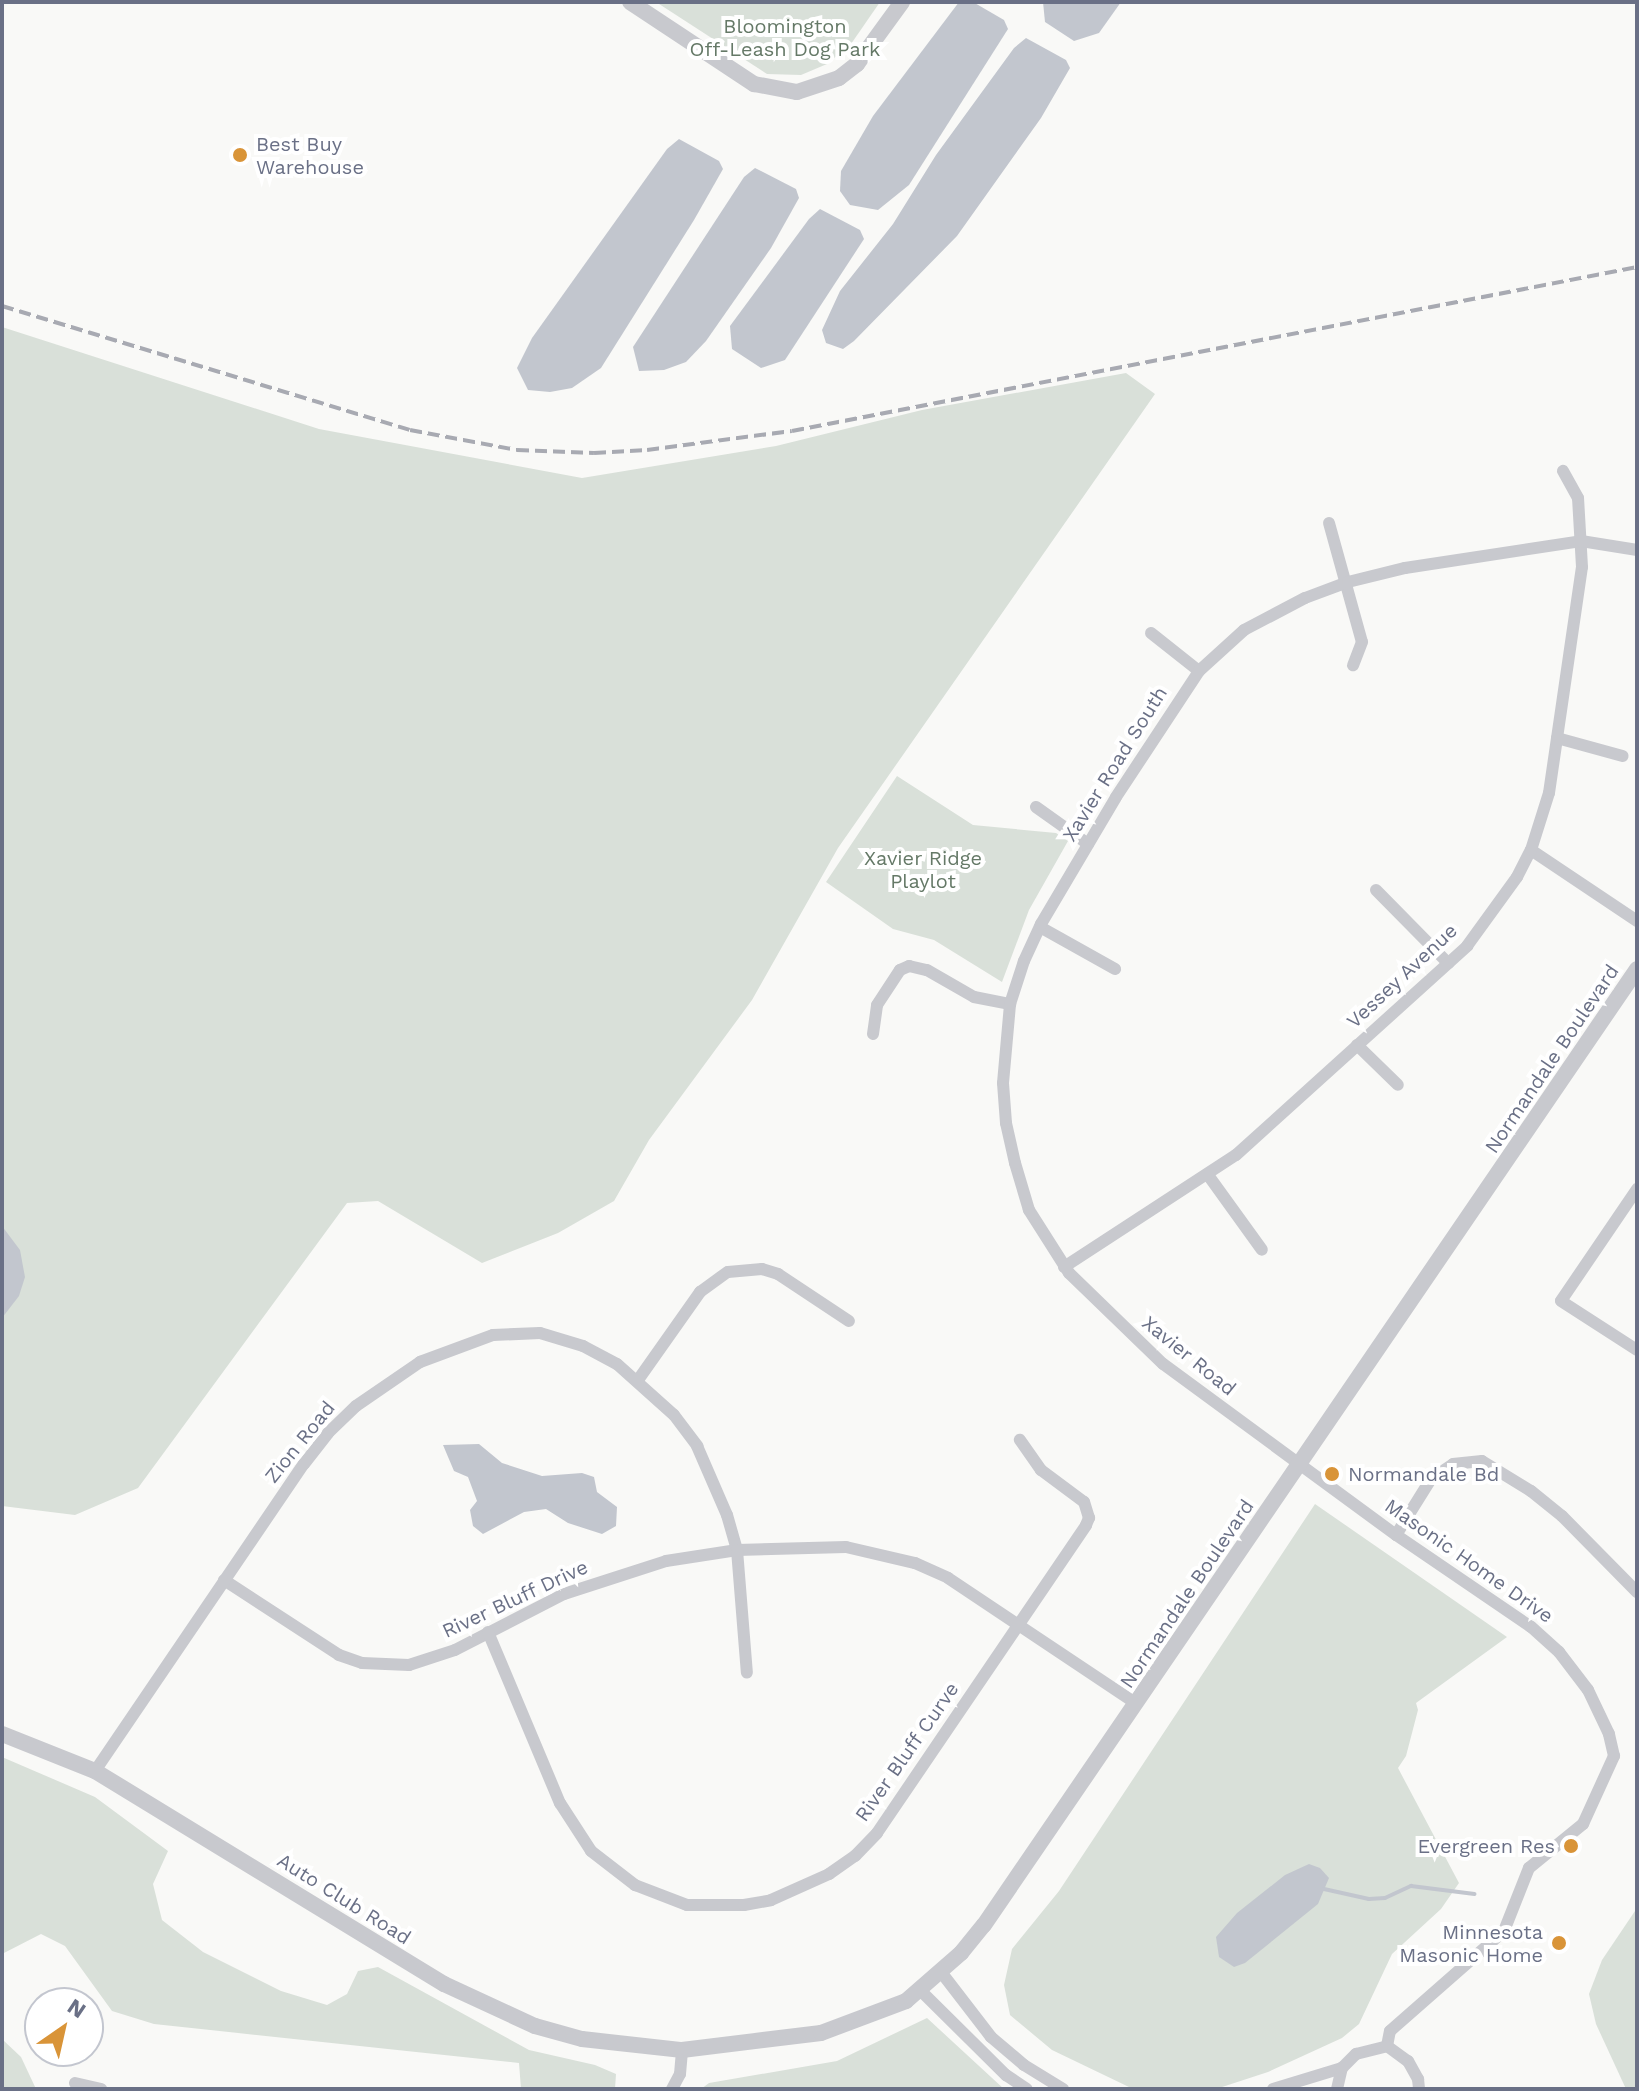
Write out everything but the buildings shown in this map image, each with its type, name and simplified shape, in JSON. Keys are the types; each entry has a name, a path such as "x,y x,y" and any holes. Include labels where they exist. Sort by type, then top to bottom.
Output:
{"street":[{"path":"630,2 734,73 775,91 797,92 839,78 870,48 902,2"},
{"name":"Vessey Avenue","path":"1064,1267 1236,1155 1448,963 1478,932 1531,850 1549,793 1582,567 1578,498 1563,471"},
{"path":"1329,523 1348,582 1362,642 1353,665"},
{"name":"Xavier Road South","path":"1064,1267 1029,1210 1006,1123 1003,1083 1010,1004 1024,961 1040,927 1088,844 1199,671 1244,630 1274,612 1348,582 1405,568 1581,541 1637,550"},
{"path":"1151,633 1199,671"},
{"path":"1557,738 1623,756"},
{"path":"1036,807 1088,844"},
{"path":"1531,850 1637,921"},
{"path":"1376,890 1448,963"},
{"path":"1040,927 1115,969"},
{"path":"873,1034 877,1005 900,970 909,966 927,970 974,997 1010,1004"},
{"name":"Normandale Boulevard","path":"682,2050 821,2033 881,2012 921,1991 984,1925 1637,969"},
{"path":"1357,1045 1398,1085"},
{"path":"1208,1175 1262,1250"},
{"path":"1637,1189 1561,1301 1637,1350"},
{"name":"Xavier Road","path":"1064,1267 1113,1320 1163,1364 1301,1463"},
{"path":"638,1380 700,1292 728,1272 762,1269 778,1274 849,1321"},
{"name":"Zion Road","path":"95,1771 328,1433 366,1398 420,1362 493,1335 540,1333 583,1346 638,1380 674,1415 697,1446 714,1480 737,1550 747,1673"},
{"name":"River Bluff Curve","path":"488,1632 560,1803 591,1851 635,1885 687,1905 715,1907 771,1900 829,1874 855,1856 896,1807 1089,1518 1084,1502 1041,1470 1020,1440"},
{"path":"1396,1535 1431,1479 1453,1464 1482,1461 1531,1491 1562,1516 1637,1592"},
{"name":"Masonic Home Drive","path":"1301,1463 1396,1535 1501,1606 1559,1652 1600,1712 1614,1756 1583,1824 1529,1868 1504,1931 1390,2031 1387,2046"},
{"name":"River Bluff Drive","path":"224,1580 318,1644 362,1663 409,1665 433,1660 564,1594 666,1561 737,1550 810,1545 881,1553 948,1578 1137,1704"},
{"name":"Auto Club Road","path":"2,1734 95,1771 444,1984 488,2007 582,2039 682,2050"},
{"path":"941,1972 991,2037 1024,2065 1063,2089"},
{"path":"921,1991 1006,2075 1027,2089"},
{"path":"1273,2089 1342,2068 1356,2054 1387,2046 1408,2061 1418,2079 1419,2089"},
{"path":"672,2089 680,2074 682,2050"},
{"path":"1337,2089 1342,2068"},
{"path":"75,2083 101,2089"}],"green space":[{"name":"Bloomington Off-Leash Dog Park","path":"656,2 880,2 851,44 827,64 801,75 767,74"},
{"path":"2,327 319,429 582,478 776,446 922,410 1126,373 1155,394 838,848 752,1000 649,1140 614,1201 558,1233 482,1263 378,1201 347,1203 138,1488 75,1515 2,1506"},
{"name":"Xavier Ridge Playlot","path":"897,776 973,825 1056,833 1068,841 1029,910 1002,982 934,940 893,929 826,882"},
{"path":"1315,1504 1507,1637 1416,1703 1418,1710 1406,1756 1398,1768 1459,1883 1441,1909 1392,1954 1359,2024 1342,2038 1268,2072 1216,2089 1129,2087 1052,2050 1010,2015 1004,1985 1012,1949 1059,1891"},
{"path":"2,1757 95,1797 168,1851 153,1884 162,1920 203,1952 281,1991 327,2005 347,1994 358,1971 378,1967 529,2050 595,2065 616,2074 615,2089 521,2089 519,2063 154,2024 112,2011 104,2000 104,1987 95,1987 65,1946 41,1934 2,1954"},
{"path":"1637,1908 1637,2089 1626,2089 1596,2024 1589,1994 1602,1960"},
{"path":"927,2018 1004,2089 701,2089 709,2083 837,2061"},
{"path":"2,2039 21,2057 36,2089 2,2089"}],"shaded area":[{"path":"959,2 973,2 1004,20 1008,29 909,185 878,210 850,205 840,191 841,171 873,116"},
{"path":"1043,2 1121,2 1099,33 1074,41 1045,22"},
{"path":"1026,38 1066,60 1070,68 1041,118 957,236 854,341 843,349 826,343 822,330 840,291 893,224 936,155 1014,48"},
{"path":"679,139 719,161 723,169 694,220 601,368 572,388 550,392 528,390 517,368 532,338 667,149"},
{"path":"755,168 796,189 799,198 771,248 706,341 686,362 664,370 639,371 633,347 744,177"},
{"path":"820,209 860,230 864,239 785,360 761,368 732,349 730,326 809,219"},
{"path":"2,1226 20,1250 25,1277 19,1296 2,1318"},
{"path":"479,1444 502,1463 542,1476 582,1473 594,1477 597,1492 617,1507 616,1526 602,1534 568,1523 546,1509 524,1512 483,1534 473,1526 470,1510 477,1501 468,1477 454,1471 443,1445"},
{"path":"1309,1864 1320,1868 1329,1878 1318,1904 1245,1963 1234,1967 1219,1957 1216,1937 1237,1913 1285,1875"}],"waterway":[{"path":"1324,1889 1369,1899 1385,1898 1411,1886 1475,1894"}],"railway":[{"path":"2,306 410,430 517,450 594,453 647,450 792,431 1637,267"}],"place":[{"name":"Best Buy Warehouse","path":"240,155"},
{"name":"Normandale Bd","path":"1332,1474"},
{"name":"Evergreen Res","path":"1571,1846"},
{"name":"Minnesota Masonic Home","path":"1559,1943"}]}
